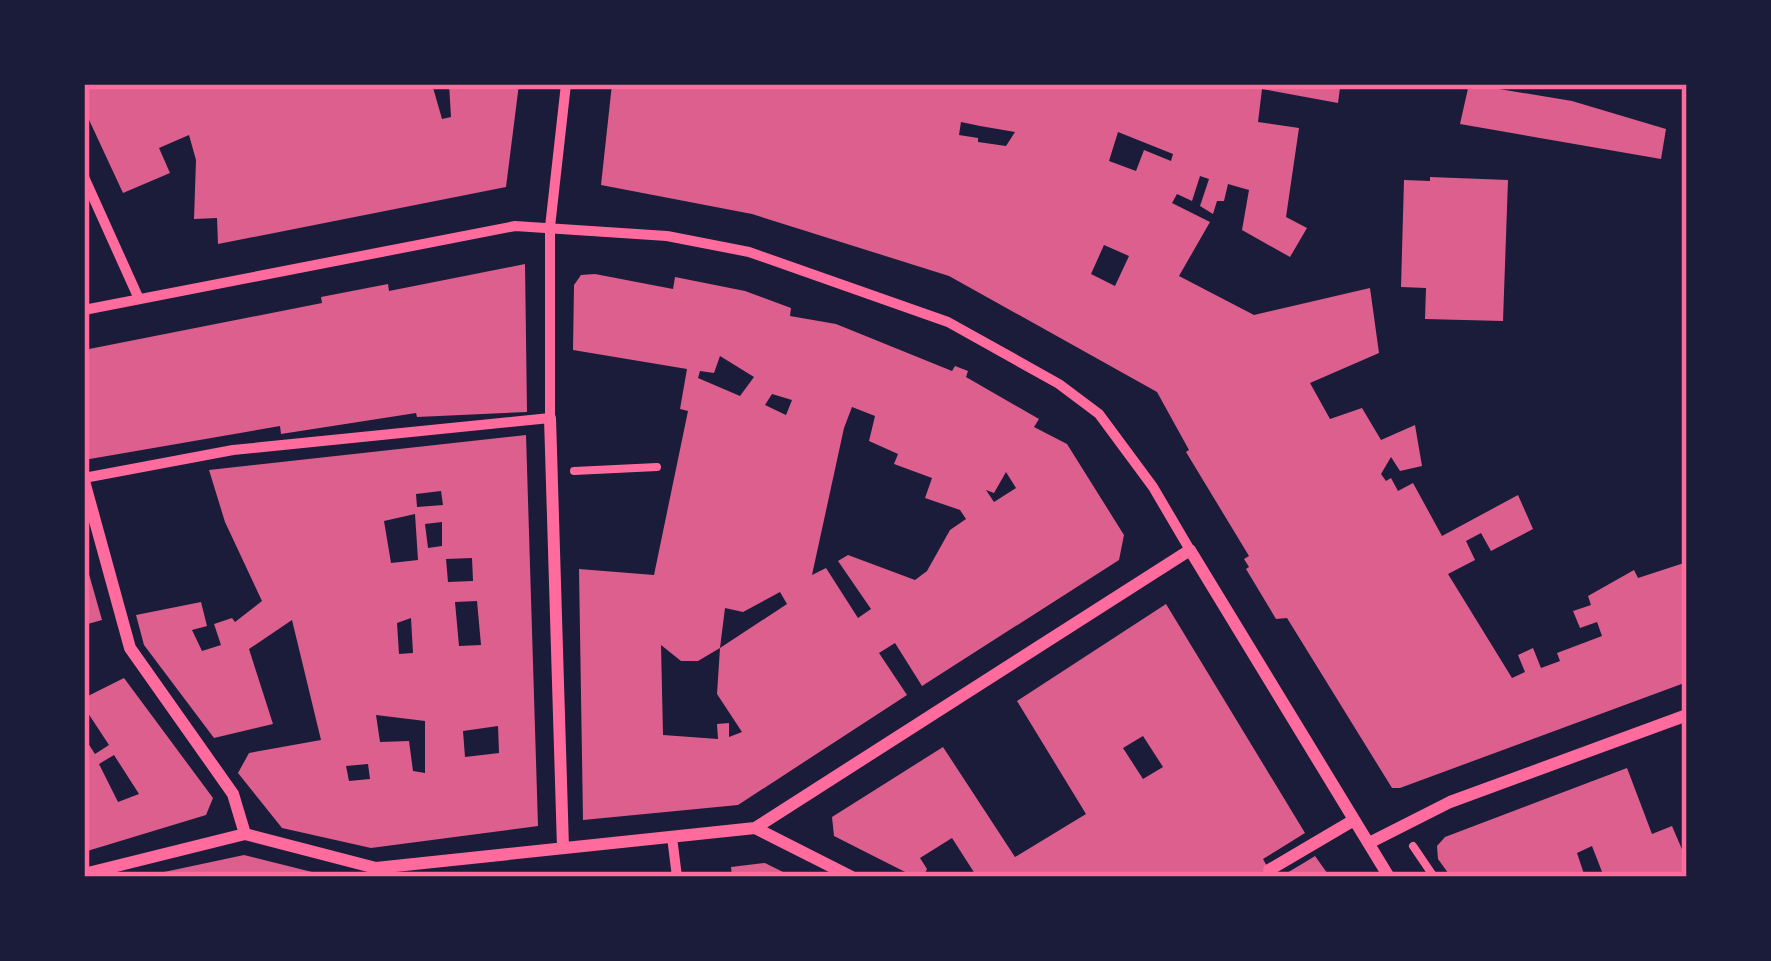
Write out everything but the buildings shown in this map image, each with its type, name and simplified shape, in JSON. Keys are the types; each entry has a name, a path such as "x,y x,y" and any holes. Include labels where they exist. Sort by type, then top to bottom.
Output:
{"street":[{"path":"563,848 550,418 550,227 566,84"},
{"path":"84,177 139,299"},
{"path":"84,310 515,226 667,236 748,252 948,322 1059,384 1099,414 1153,487 1389,877"},
{"path":"245,835 232,794 130,648 84,479 233,450 550,418"},
{"path":"84,874 245,835 376,868 755,828 1190,550"},
{"path":"1369,843 1450,802 1687,715"},
{"path":"1269,870 1354,820"},
{"path":"755,828 852,877"},
{"path":"673,837 677,877"},
{"path":"442,861 443,877"}],"path":[{"path":"552,472 657,467"}]}
